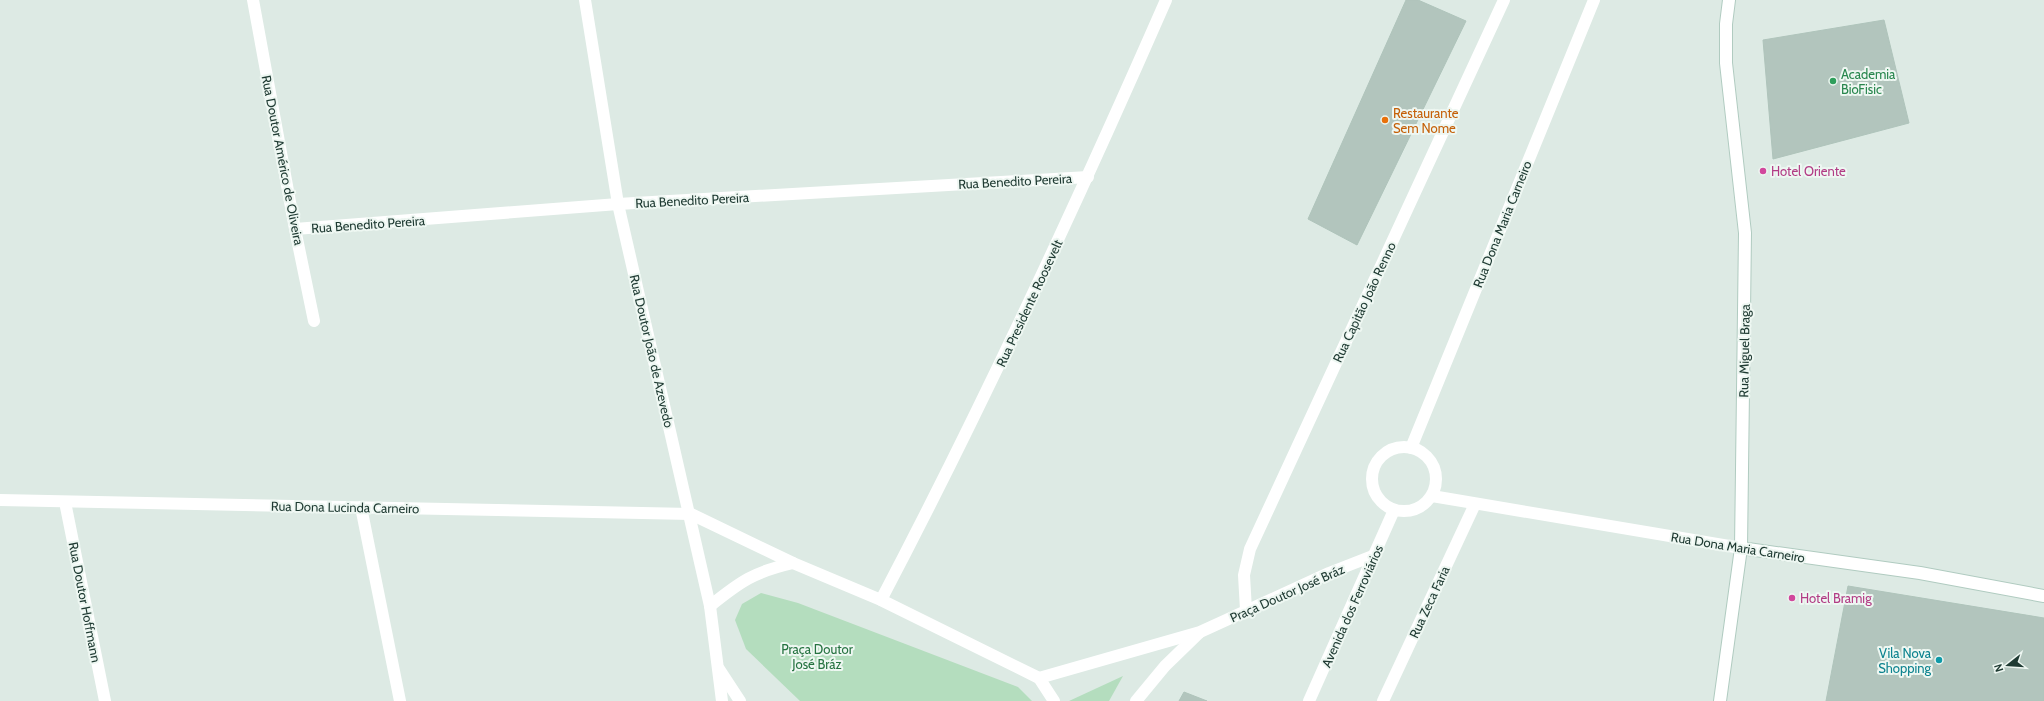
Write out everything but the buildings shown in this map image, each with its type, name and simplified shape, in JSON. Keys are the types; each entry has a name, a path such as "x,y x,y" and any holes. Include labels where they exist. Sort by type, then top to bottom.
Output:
{"street":[{"name":"Rua Doutor Américo de Oliveira","path":"253,0 295,229 314,320"},
{"name":"Rua Doutor João de Azevedo","path":"585,0 618,204 691,514 710,606 716,665 722,701"},
{"name":"Rua Presidente Roosevelt","path":"881,600 944,481 1088,177 1166,0"},
{"name":"Rua Capitão João Renno","path":"1246,610 1244,575 1250,549 1504,0"},
{"name":"Rua Dona Maria Carneiro","path":"1410,448 1594,0"},
{"name":"Rua Miguel Braga","path":"1720,701 1741,548 1745,233 1726,63 1726,24 1729,0"},
{"name":"Rua Benedito Pereira","path":"295,229 618,204 1088,177"},
{"path":"1400,447 1410,448 1424,454 1433,466 1436,476 1432,496 1425,504 1406,512 1394,510 1385,506 1377,498 1372,488 1371,477 1377,461 1389,450 1400,447"},
{"name":"Rua Dona Maria Carneiro","path":"1432,496 1741,548 1920,573 2044,596"},
{"name":"Rua Dona Lucinda Carneiro","path":"0,500 691,514"},
{"name":"Rua Doutor Hoffmann","path":"65,502 105,701"},
{"name":"Rua Zeca Faria","path":"1383,701 1475,504"},
{"path":"361,507 400,701"},
{"name":"Avenida dos Ferroviários","path":"1309,701 1394,510"},
{"path":"691,514 793,563 881,600 1039,678 1054,701"},
{"name":"Praça Doutor José Bráz","path":"1039,678 1200,632 1246,610 1375,555"},
{"path":"710,606 738,584 764,570 793,563"},
{"name":"Praça Doutor José Bráz","path":"1136,701 1164,666 1200,632"},
{"path":"716,665 740,701"}],"green space":[{"name":"Praça Doutor José Bráz","path":"761,593 798,603 1018,687 1032,701 800,701 746,649 735,620 742,604"},
{"path":"1123,676 1109,701 1069,701"}],"place":[{"name":"Academia BioFisic","path":"1833,81"},
{"name":"Restaurante Sem Nome","path":"1385,120"},
{"name":"Hotel Oriente","path":"1763,171"},
{"name":"Hotel Bramig","path":"1792,598"},
{"name":"Vila Nova Shopping","path":"1939,660"}]}
